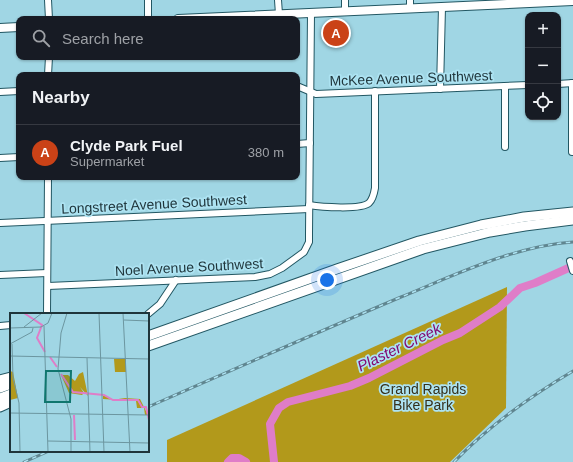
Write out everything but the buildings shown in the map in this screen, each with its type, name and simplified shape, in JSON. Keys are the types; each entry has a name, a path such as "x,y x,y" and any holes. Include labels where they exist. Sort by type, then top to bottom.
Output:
{"highway":[{"path":"149,346 416,251 525,222 573,212"},
{"path":"151,335 399,247 481,225 573,220"},
{"path":"149,349 173,337"},
{"path":"0,380 10,377"},
{"path":"0,388 10,384"},
{"path":"0,398 10,394"},
{"path":"0,407 10,402"}],"main road":[{"path":"239,16 410,9 475,3 573,1"},
{"path":"0,28 16,27"}],"street":[{"path":"48,0 49,16"},
{"path":"148,0 148,16"},
{"path":"278,0 279,14"},
{"path":"345,0 345,12"},
{"path":"410,0 410,9"},
{"path":"440,89 442,7"},
{"name":"Noel Avenue Southwest","path":"48,286 255,277 270,274 282,268 304,252 309,242 311,13"},
{"path":"48,72 49,60"},
{"path":"561,84 572,83 572,152"},
{"name":"McKee Avenue Southwest","path":"300,87 316,94 525,85"},
{"path":"505,86 505,147"},
{"path":"0,92 16,91"},
{"name":"Longstreet Avenue Southwest","path":"0,223 309,207 338,207 368,204 374,194 375,92"},
{"path":"300,144 310,143"},
{"path":"0,158 16,157"},
{"path":"47,313 48,180"},
{"path":"570,261 573,270"},
{"path":"0,275 47,273"},
{"path":"149,313 160,304 176,280"},
{"path":"0,326 10,325"}],"green space":[{"name":"Grand Rapids Bike Park","path":"507,287 506,408 450,462 167,462 167,440"}],"waterway":[{"name":"Plaster Creek","path":"274,462 270,424 279,408 288,402 350,386 369,378 443,340 460,333 500,307 520,288 573,266"},
{"name":"Plaster Creek","path":"228,462 232,458 239,458 246,462"}],"railway":[{"path":"149,407 337,324 464,271 507,255 529,249 573,242"},
{"path":"454,462 495,424 541,391 573,371"},
{"path":"24,462 47,452"}],"place":[{"name":"Clyde Park Fuel","path":"336,33"}]}
